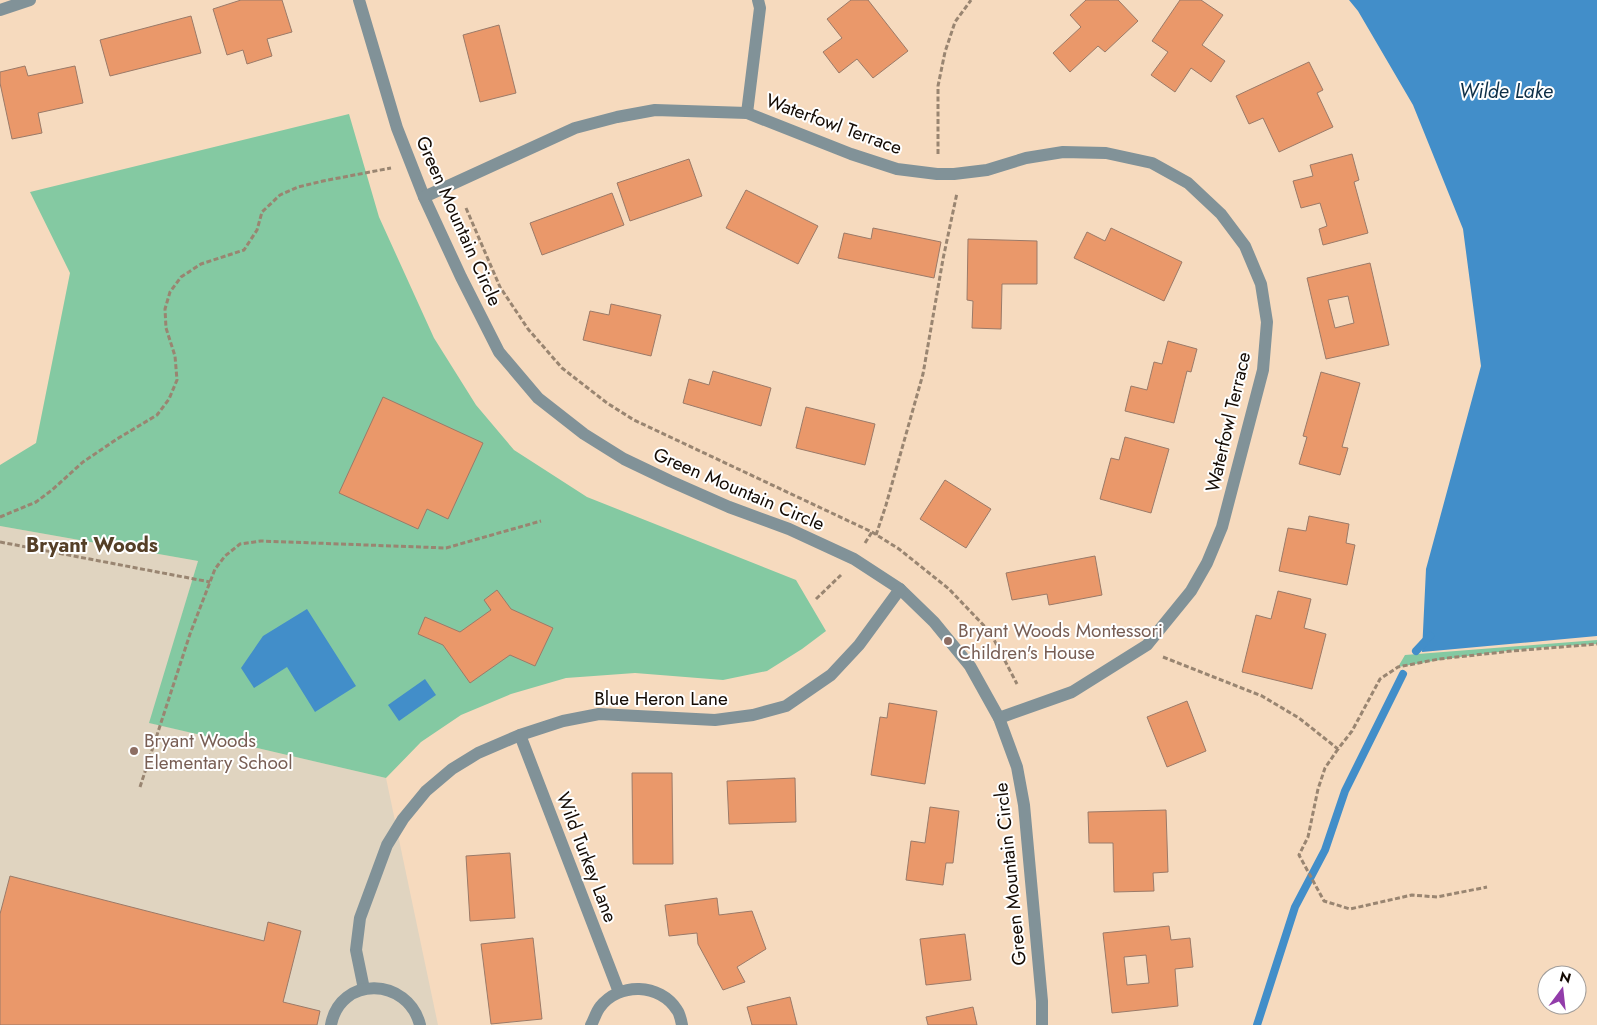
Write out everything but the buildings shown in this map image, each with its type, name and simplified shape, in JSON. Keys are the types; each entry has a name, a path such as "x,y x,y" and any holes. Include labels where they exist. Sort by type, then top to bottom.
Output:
{"street":[{"path":"0,10 30,0"},
{"name":"Green Mountain Circle","path":"359,0 397,128 424,197 461,277 499,352 538,398 584,434 624,459 729,507 789,529 854,559 900,589 934,622 970,666 998,718 1017,767 1024,805 1042,1001 1042,1025"},
{"path":"748,113 760,8 758,0"},
{"name":"Waterfowl Terrace","path":"424,197 575,128 617,117 655,110 748,113 851,154 897,169 954,174 986,170 1026,158 1063,152 1106,153 1152,163 1188,183 1221,214 1245,246 1260,284 1267,322 1263,370 1222,527 1207,562 1191,591 1147,645 1072,692 998,718"},
{"name":"Blue Heron Lane","path":"364,989 356,950 360,918 387,845 403,819 426,790 452,769 478,753 520,735 562,721 599,714 715,720 753,715 786,706 831,675 859,645 900,589"},
{"name":"Wild Turkey Lane","path":"520,735 619,992"},
{"path":"331,1025 333,1015 344,999 364,989 381,988 400,995 413,1007 420,1025"},
{"path":"591,1025 600,1007 619,992 641,988 663,996 678,1010 682,1025"}],"path":[{"path":"938,142 938,86 945,52 955,22 971,0"},
{"path":"0,517 36,502 83,462 157,415 169,399 177,380 175,356 166,328 165,309 170,292 181,276 201,264 244,250 257,230 262,212 280,195 323,181 411,163"},
{"path":"876,535 923,374 943,258 957,192 954,174"},
{"path":"466,208 500,287 528,329 562,368 607,403 634,420 876,535 898,549 949,589 990,632 1017,684"},
{"path":"140,787 190,634 215,569 240,544 261,541 446,548 541,521"},
{"path":"0,542 210,582"},
{"path":"816,599 846,570"},
{"path":"1487,887 1437,897 1412,895 1350,909 1324,901 1299,855 1308,837 1318,789 1325,768 1352,732 1380,679 1398,667 1439,659 1597,644"},
{"path":"1163,657 1262,696 1299,718 1338,749"}],"shaded area":[{"name":"Bryant Woods Elementary School","path":"0,526 198,561 150,723 386,778 438,1025 0,1025"}],"green space":[{"path":"349,114 379,217 434,338 476,405 514,450 587,497 796,580 826,631 767,671 723,680 635,673 566,678 511,694 461,715 421,742 386,778 149,723 198,561 0,526 0,465 36,443 70,273 30,192"},
{"path":"1597,640 1597,644 1497,652 1398,667 1405,655"}],"water":[{"name":"Wilde Lake","path":"1349,0 1597,0 1597,636 1422,652 1426,569 1481,366 1463,229 1413,105 1358,11"},
{"path":"307,609 356,686 315,712 287,667 254,688 241,668 263,636"},
{"path":"425,679 436,695 399,721 388,705"}],"waterway":[{"path":"1416,651 1430,636"},
{"path":"1257,1025 1295,907 1325,850 1345,791 1403,674"}],"place":[{"name":"Bryant Woods Montessori Children's House","path":"948,641"},
{"name":"Bryant Woods Elementary School","path":"134,751"}],"district":[{"name":"Bryant Woods","path":"92,545"}]}
